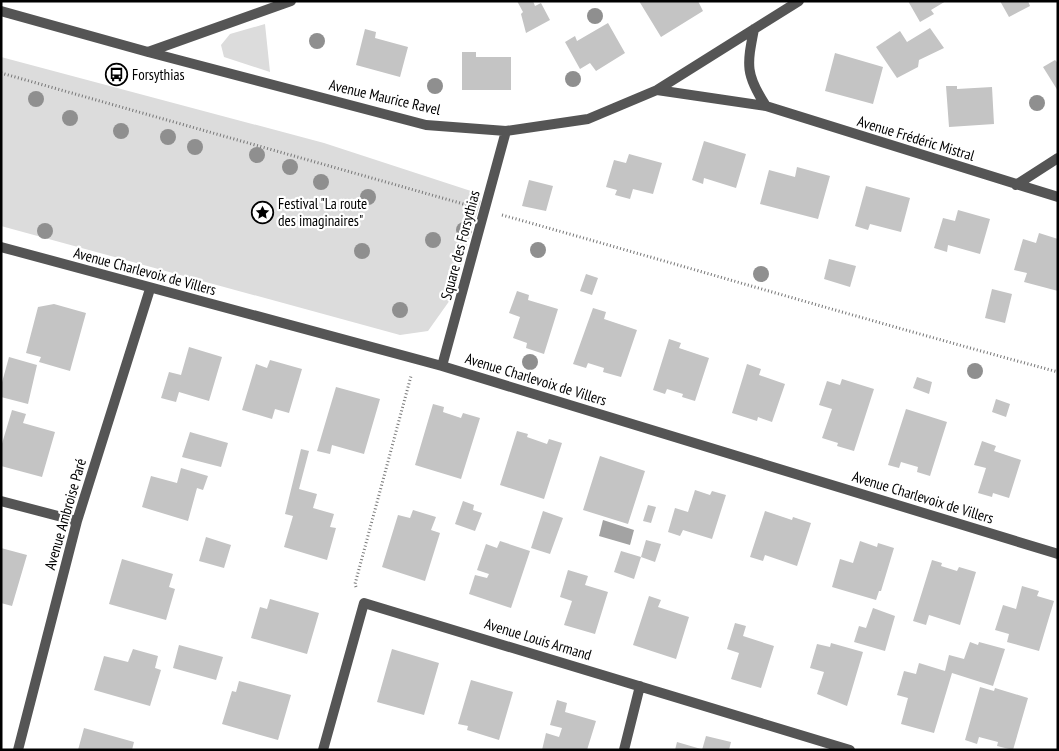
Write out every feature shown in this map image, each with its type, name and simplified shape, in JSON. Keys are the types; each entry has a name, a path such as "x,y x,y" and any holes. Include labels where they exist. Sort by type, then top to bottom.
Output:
{"street":[{"path":"148,52 291,1"},
{"name":"Avenue Maurice Ravel","path":"1,11 148,52 426,125 506,131 588,119 658,90 799,1"},
{"path":"754,29 747,65 754,88 766,106"},
{"name":"Avenue Frédéric Mistral","path":"658,90 766,106 1058,197"},
{"name":"Square des Forsythias","path":"442,366 506,131"},
{"path":"1016,185 1058,158"},
{"name":"Avenue Charlevoix de Villers","path":"1,247 150,289 442,366 1058,554"},
{"name":"Avenue Ambroise Paré","path":"18,750 77,521 150,289"},
{"path":"1,501 77,521"},
{"path":"323,750 364,603"},
{"name":"Avenue Louis Armand","path":"364,603 850,750"},
{"path":"624,750 640,686"}],"path":[{"path":"1,73 746,283 839,312 1058,372"},
{"path":"364,603 355,584 415,360"}],"shaded area":[{"path":"265,24 270,72 224,57 221,45 230,34"},
{"path":"1,57 324,143 474,192 481,201 450,300 428,331 400,335 1,226"},
{"path":"603,520 634,530 630,545 599,536"}],"building":[{"path":"517,1 533,1 535,6 541,3 550,20 526,33 521,14 523,12"},
{"path":"639,1 698,1 703,11 661,37"},
{"path":"908,1 946,1 931,10 934,14 920,22"},
{"path":"1000,1 1028,1 1030,6 1009,17"},
{"path":"608,23 625,53 596,71 590,63 580,69 565,42 575,36 577,41"},
{"path":"930,28 944,48 919,60 918,67 897,78 876,47 900,31 907,42"},
{"path":"365,29 376,32 375,38 408,47 400,77 356,65"},
{"path":"462,52 476,52 476,57 511,57 511,90 462,90"},
{"path":"835,53 883,67 873,104 825,91"},
{"path":"1055,60 1058,63 1058,91 1043,67"},
{"path":"946,86 957,86 957,89 992,87 994,124 949,127"},
{"path":"704,141 746,154 736,188 704,178 703,184 692,180"},
{"path":"629,154 662,163 653,194 633,189 630,199 615,195 617,190 606,187 614,160 626,163"},
{"path":"797,167 830,176 818,219 760,204 769,170 795,177"},
{"path":"529,180 553,186 546,211 522,206"},
{"path":"866,186 910,198 901,232 870,224 868,230 855,226"},
{"path":"958,210 990,219 980,254 948,245 947,252 934,248 943,218 955,221"},
{"path":"1039,233 1058,239 1058,291 1024,282 1027,273 1014,270 1023,239 1036,243"},
{"path":"829,259 856,266 850,287 824,279"},
{"path":"586,274 598,278 592,295 580,291"},
{"path":"992,289 1012,294 1005,323 985,318"},
{"path":"517,291 529,295 528,300 558,309 544,354 526,348 527,343 513,338 520,317 509,313"},
{"path":"54,304 86,313 70,371 39,362 41,357 26,353 38,307"},
{"path":"593,308 606,312 604,319 637,330 621,377 603,372 604,368 588,363 586,368 573,364"},
{"path":"669,339 681,343 679,348 709,358 695,401 682,397 683,394 667,389 665,394 653,390"},
{"path":"189,347 222,357 209,401 179,392 176,402 161,398 169,372 181,375"},
{"path":"9,357 37,365 28,404 1,397 1,386"},
{"path":"270,360 302,369 289,413 275,409 272,419 242,410 256,364 267,368"},
{"path":"747,364 761,369 759,375 785,384 772,422 758,417 757,421 732,413"},
{"path":"917,377 932,382 929,394 913,388"},
{"path":"842,379 874,389 854,451 837,446 838,443 822,438 832,409 819,405 827,381 840,385"},
{"path":"336,387 380,399 364,454 332,445 330,454 317,451"},
{"path":"996,399 1010,404 1006,417 992,412"},
{"path":"433,404 444,407 443,412 461,418 463,413 480,418 461,479 415,465"},
{"path":"906,409 947,422 930,476 917,472 918,467 901,462 899,468 888,465"},
{"path":"12,410 26,414 23,423 55,432 42,477 1,466 1,447"},
{"path":"517,431 528,434 527,437 547,444 549,439 562,443 544,499 500,485"},
{"path":"190,432 228,443 221,467 182,457"},
{"path":"982,441 996,446 994,451 1021,460 1009,498 993,493 992,497 978,493 986,468 974,465"},
{"path":"301,449 309,451 299,489 317,494 313,508 334,514 330,527 336,528 327,560 284,547 293,516 285,514"},
{"path":"600,456 645,471 628,524 583,510"},
{"path":"181,468 208,476 203,490 197,488 188,521 142,507 151,476 177,483"},
{"path":"695,490 710,495 712,491 726,495 712,539 683,530 680,536 668,532 675,508 688,512"},
{"path":"463,501 474,505 473,510 482,513 475,531 455,524"},
{"path":"648,505 656,507 651,523 643,521"},
{"path":"413,510 436,517 431,530 440,533 425,581 382,567 398,515 410,518"},
{"path":"543,511 563,518 550,554 531,548"},
{"path":"765,511 792,520 793,517 811,523 797,566 765,555 763,561 750,557"},
{"path":"206,537 231,545 224,568 199,561"},
{"path":"646,540 661,544 655,562 641,557"},
{"path":"500,541 530,551 511,608 469,594 475,575 487,578 489,574 477,570 486,544 497,548"},
{"path":"860,541 877,547 878,543 894,548 881,591 879,591 876,600 832,587 840,559 853,563"},
{"path":"1,548 27,555 12,606 1,603"},
{"path":"621,551 641,557 634,579 614,572"},
{"path":"122,559 173,574 169,587 175,589 166,620 109,604"},
{"path":"932,560 942,563 941,566 957,571 959,567 976,572 960,625 929,615 926,625 913,621"},
{"path":"568,570 588,576 585,585 608,592 595,634 564,625 572,601 560,597"},
{"path":"1022,586 1039,591 1037,596 1054,601 1039,651 1007,642 1009,634 995,630 1003,605 1016,609"},
{"path":"649,596 661,600 658,607 689,617 676,659 633,645"},
{"path":"270,599 319,613 307,654 251,638 260,607 267,609"},
{"path":"873,608 895,616 885,651 854,642 859,626 866,628"},
{"path":"735,623 746,626 743,636 774,646 761,688 731,679 739,653 727,649"},
{"path":"970,642 978,645 979,642 1005,649 993,686 952,673 934,733 901,724 908,698 897,695 904,671 916,674 919,663 945,671 949,655 964,659"},
{"path":"831,643 863,652 847,706 817,694 824,672 810,668 817,644 830,647"},
{"path":"179,645 223,657 216,680 173,668"},
{"path":"133,649 158,656 155,668 161,670 150,706 94,690 104,656 128,662"},
{"path":"392,649 439,663 424,715 377,702"},
{"path":"471,680 513,692 499,740 467,730 468,726 458,724"},
{"path":"239,681 291,695 278,740 222,724 232,691 236,692"},
{"path":"980,687 994,691 995,688 1028,698 1013,750 997,746 998,742 979,737 977,744 965,740"},
{"path":"557,700 567,703 565,712 596,721 587,750 542,750 546,733 559,737 562,728 550,725"},
{"path":"84,728 134,742 132,750 78,750"},
{"path":"706,736 731,742 729,750 702,750"},
{"path":"677,742 701,749 701,750 675,750"}],"place":[{"name":"Forsythias","path":"116,74"},
{"name":"Festival \"La route des imaginaires\"","path":"262,212"}]}
